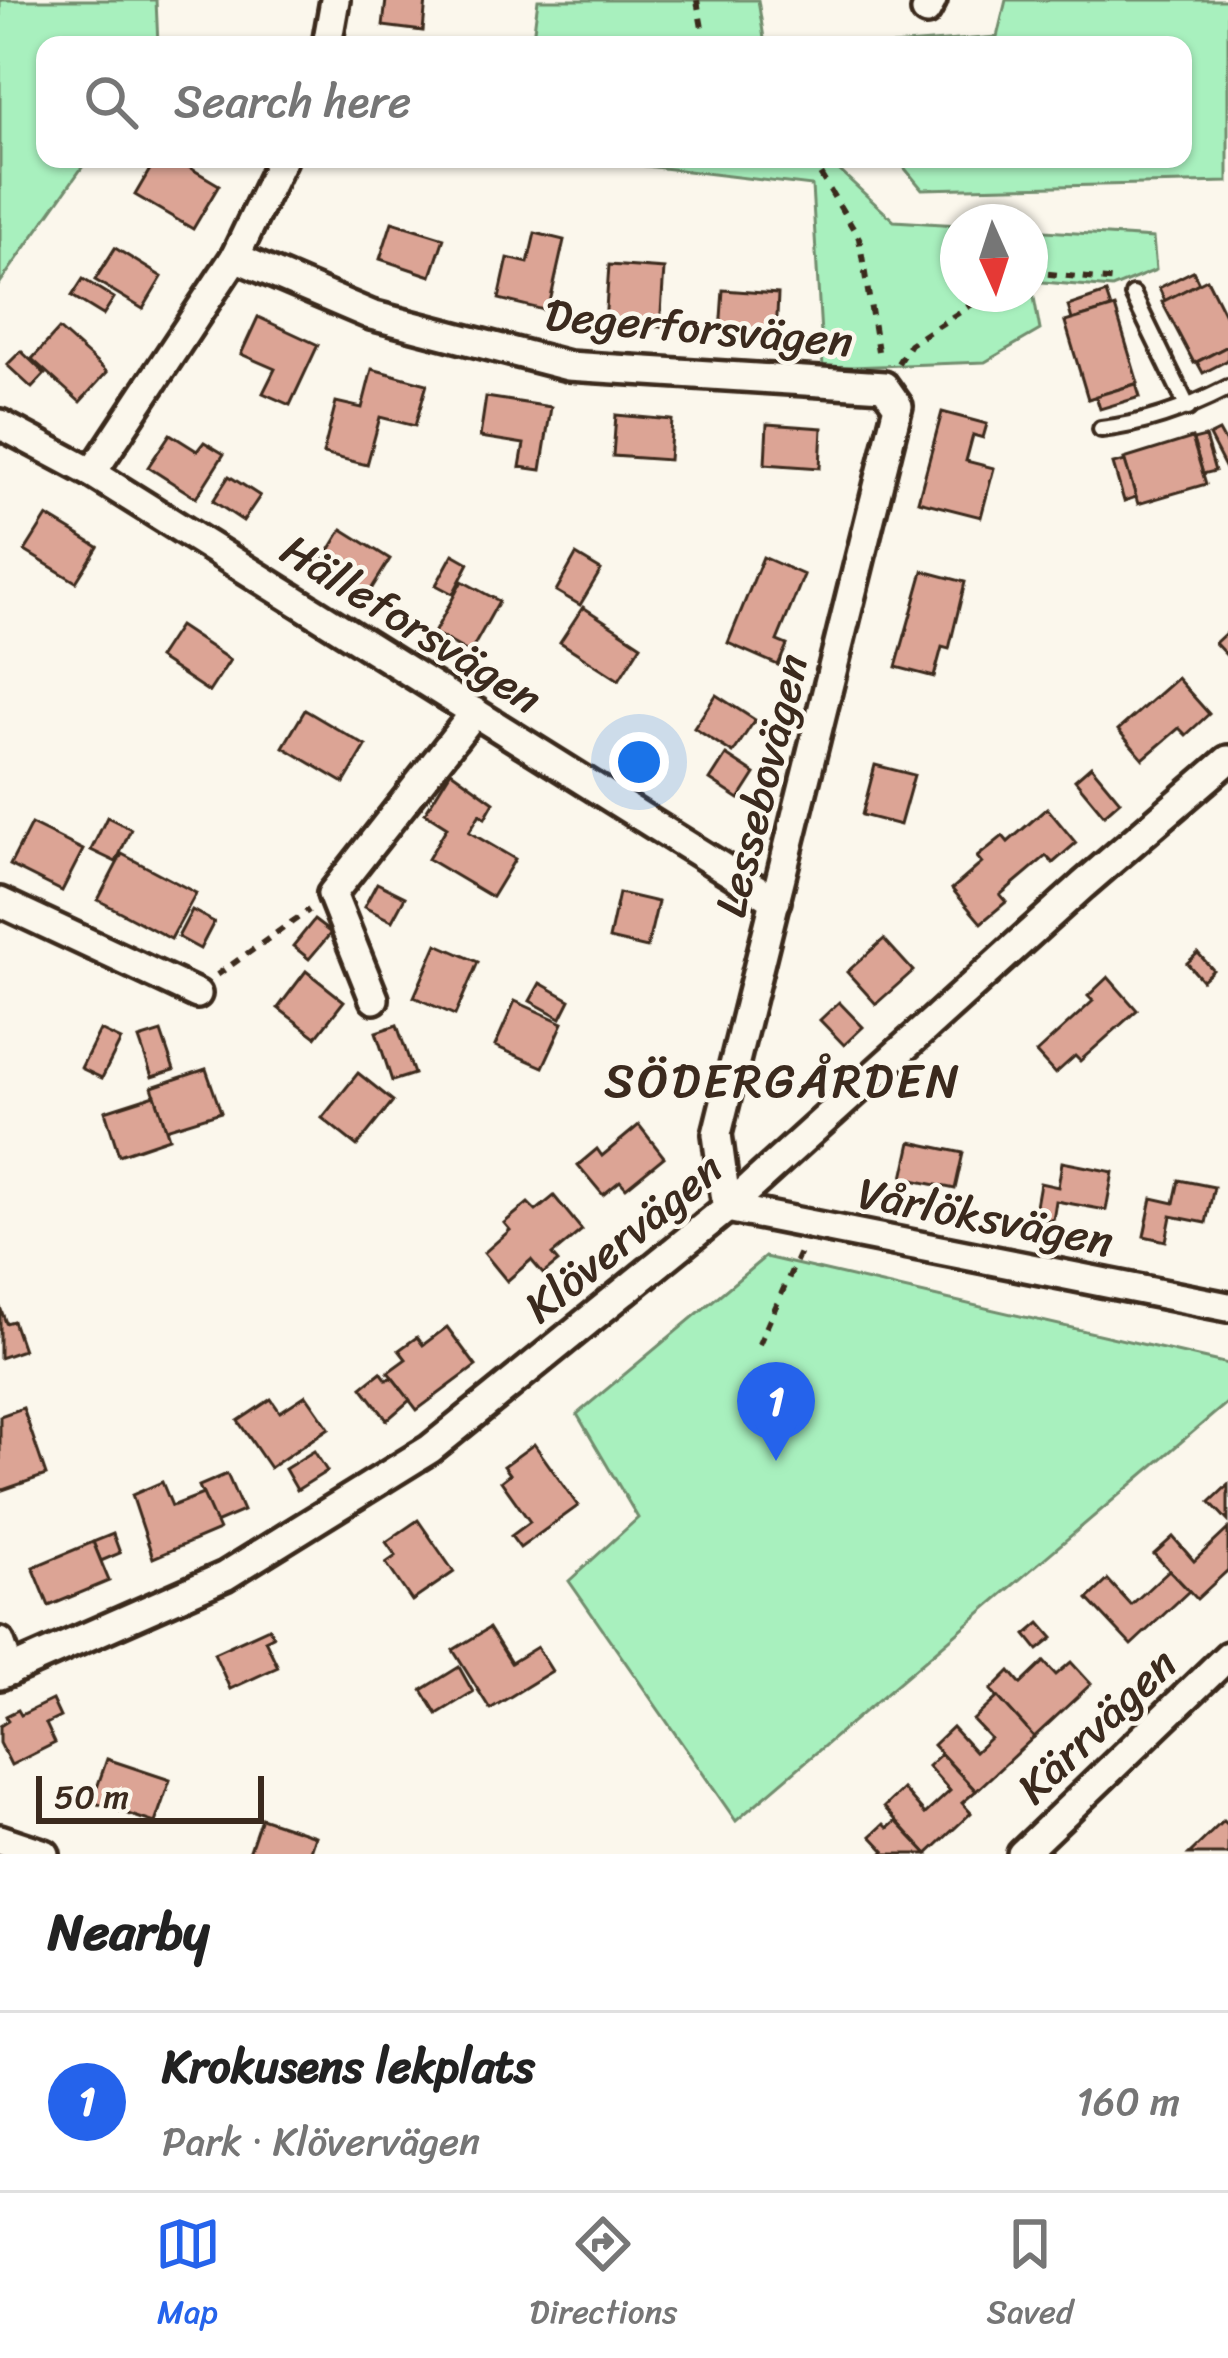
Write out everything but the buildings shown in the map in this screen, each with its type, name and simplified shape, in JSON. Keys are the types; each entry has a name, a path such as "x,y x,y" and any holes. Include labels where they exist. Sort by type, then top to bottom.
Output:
{"street":[{"path":"328,36 334,0"},
{"path":"92,473 235,256 278,168"},
{"name":"Degerforsvägen","path":"235,256 370,315 568,366 884,386"},
{"name":"Lessebovägen","path":"727,1208 717,1133 898,406 884,386"},
{"name":"Hälleforsvägen","path":"0,424 92,473 776,901"},
{"path":"374,999 332,895 476,712"},
{"name":"Klövervägen","path":"5,1673 225,1576 430,1449 727,1208 1082,885 1228,760"},
{"path":"0,902 195,993"},
{"name":"Vårlöksvägen","path":"727,1208 1228,1307"},
{"path":"0,1642 5,1673"},
{"name":"Kärrvägen","path":"1022,1854 1228,1656"},
{"path":"0,1839 45,1854"}],"lane":[{"path":"1133,295 1188,408"},
{"path":"1101,429 1130,426 1188,408 1228,388"}],"path":[{"path":"697,0 703,36"},
{"path":"816,168 859,238 884,386"},
{"path":"1048,274 1114,279 1133,295"},
{"path":"884,386 910,344 960,312"},
{"path":"195,993 332,895"},
{"path":"759,1345 812,1225"}],"green space":[{"path":"0,0 156,0 158,36 36,36 36,168 82,168 0,283"},
{"path":"538,0 758,0 764,36 533,36"},
{"path":"1006,0 1228,0 1228,182 922,189 904,168 1192,168 1192,36 997,36"},
{"path":"663,168 837,168 894,221 940,224 940,312 1037,312 1040,330 985,362 823,368 812,186"},
{"path":"1048,231 1153,238 1156,270 1112,288 1048,282"},
{"path":"765,1257 1228,1364 1228,1402 736,1821 569,1581 638,1518 577,1414"}],"place":[{"name":"Krokusens lekplats","path":"776,1461"}],"district":[{"name":"SÖDERGÅRDEN","path":"783,1080"}]}
